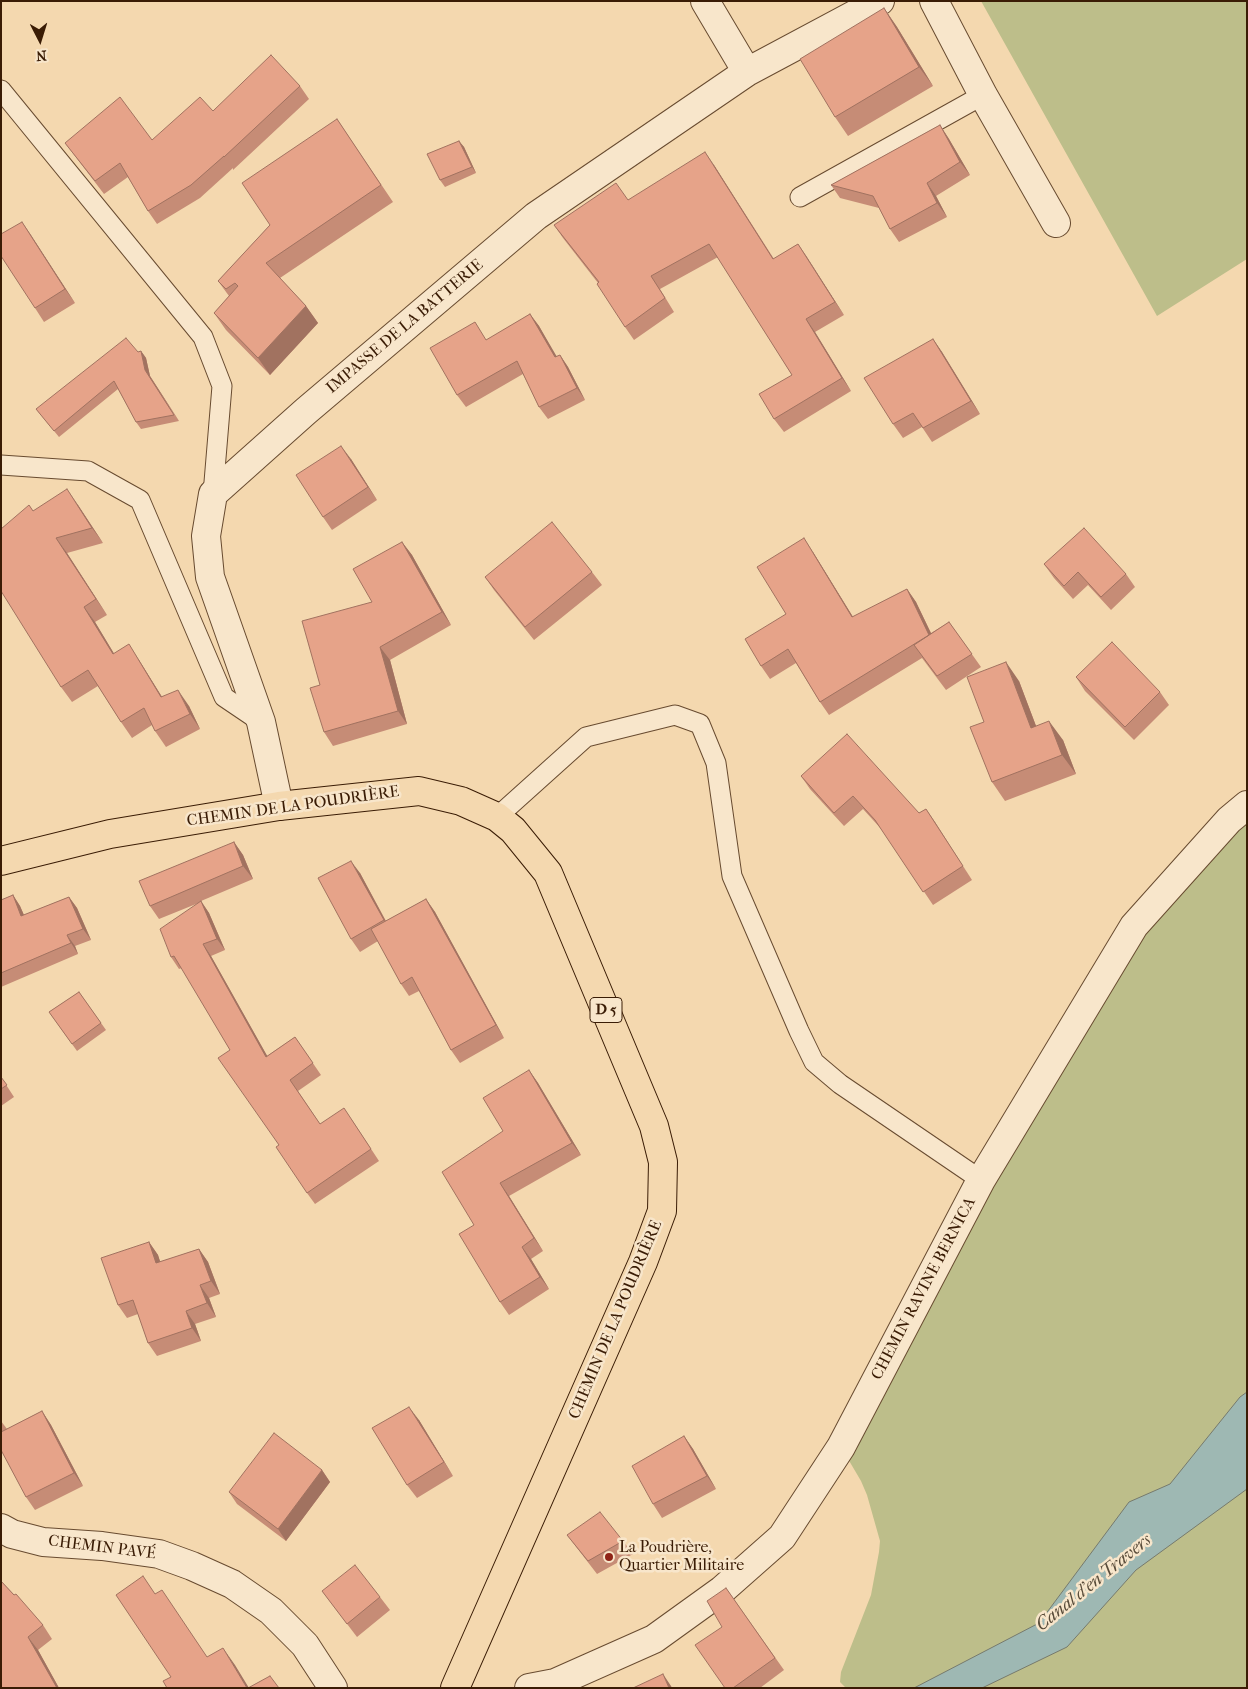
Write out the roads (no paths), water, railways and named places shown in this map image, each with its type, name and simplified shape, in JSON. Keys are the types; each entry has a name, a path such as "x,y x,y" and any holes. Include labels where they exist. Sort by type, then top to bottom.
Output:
{"main road":[{"name":"CHEMIN DE LA POUDRIÈRE","path":"1,861 110,834 279,806 419,790 462,801 497,817 513,830 548,873 654,1126 663,1162 662,1211 643,1262 455,1688"}],"street":[{"path":"706,1 747,72"},
{"name":"IMPASSE DE LA BATTERIE","path":"213,494 306,411 536,216 747,72 880,1"},
{"path":"934,1 983,95 1056,223"},
{"path":"213,494 206,536 210,577 262,722 279,806"},
{"name":"CHEMIN RAVINE BERNICA","path":"529,1688 555,1683 654,1639 722,1590 782,1537 841,1447 981,1180 1134,926 1229,820 1247,805"},
{"name":"CHEMIN PAVÉ","path":"1,1528 12,1534 43,1542 102,1546 159,1554 232,1584 271,1611 306,1645 333,1688"}],"lane":[{"path":"1,90 203,337 222,386 213,494"},
{"path":"800,197 983,95"},
{"path":"1,465 88,472 140,500 224,697 262,722"},
{"path":"497,817 586,737 675,715 700,724 716,763 732,876 814,1062 840,1084 981,1180"}],"water":[{"name":"Canal d'en Travers","path":"1247,1392 1247,1489 1136,1570 1067,1647 982,1688 914,1688 1039,1623 1129,1502 1170,1484 1240,1397"}],"place":[{"name":"La Poudrière, Quartier Militaire","path":"609,1557"}]}
